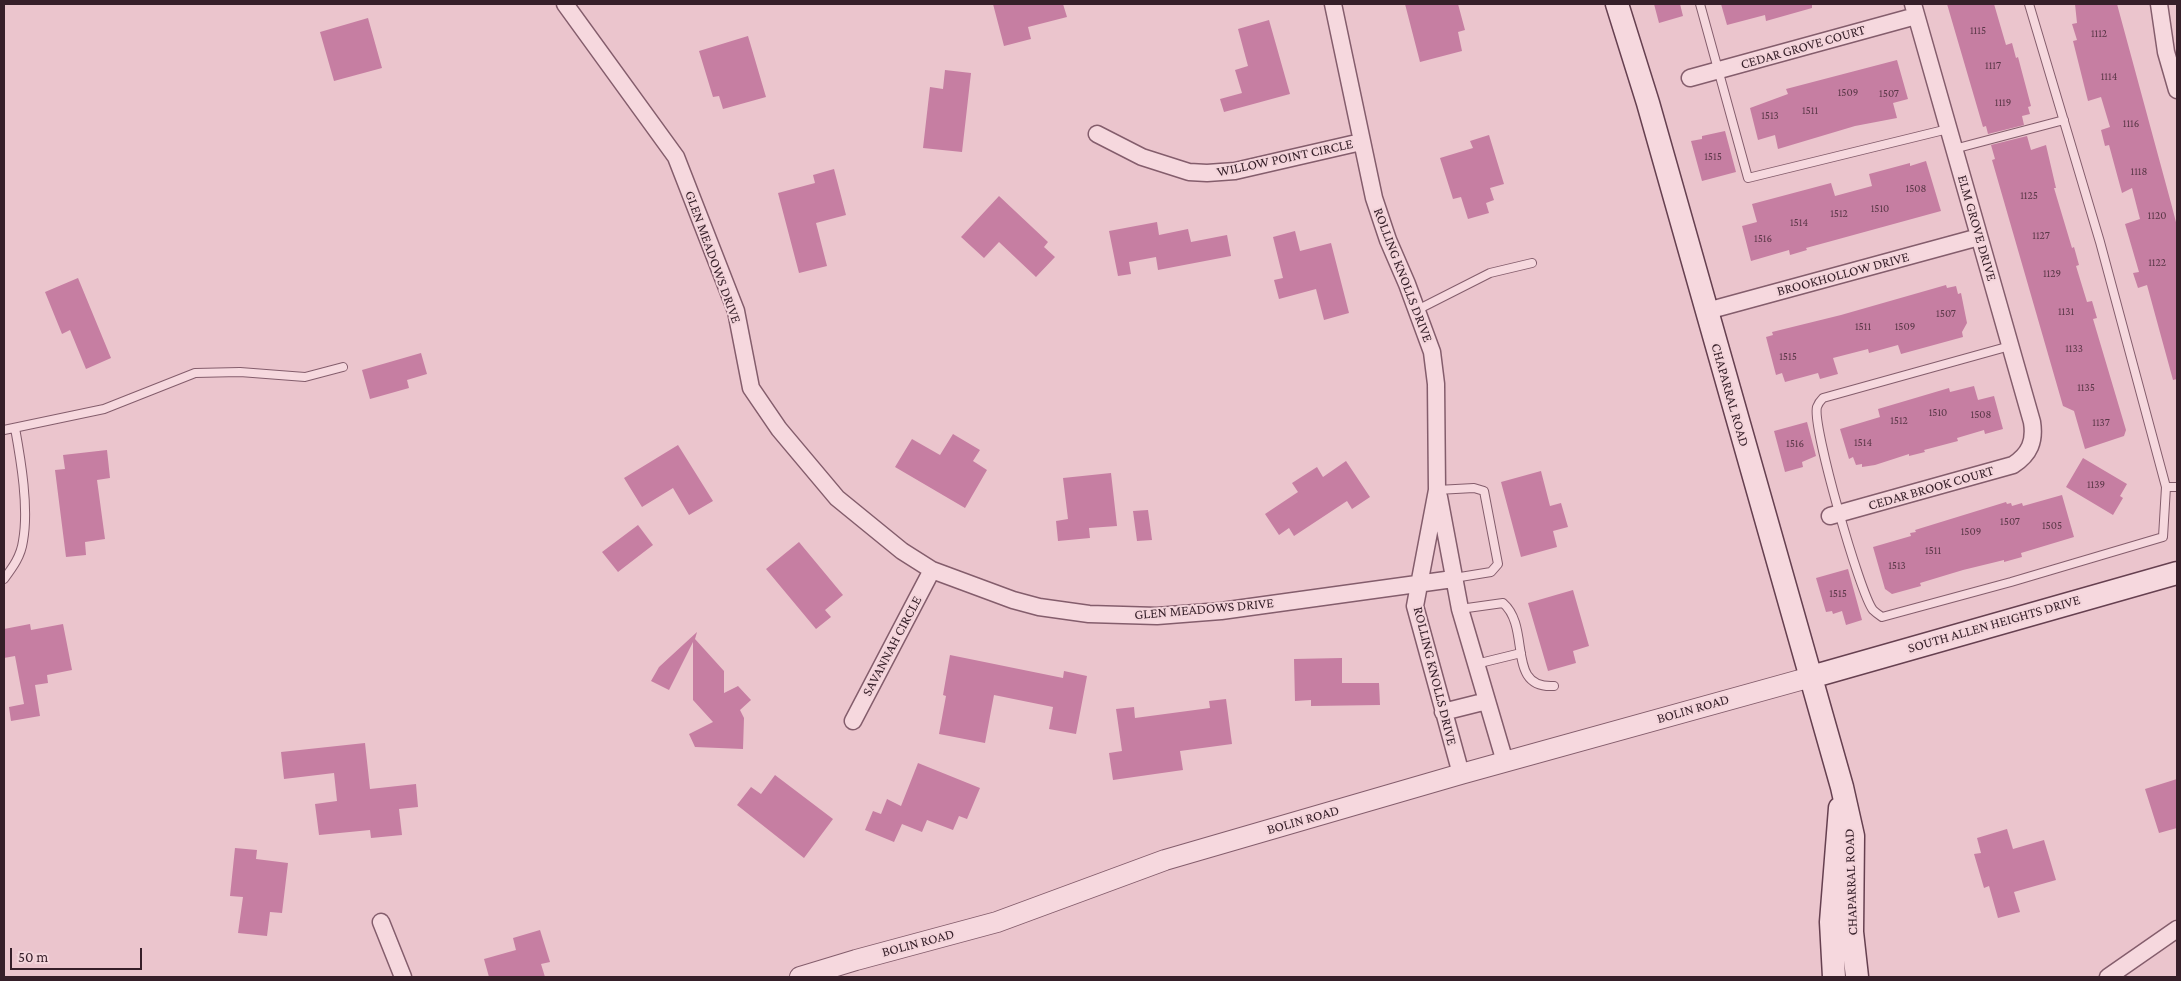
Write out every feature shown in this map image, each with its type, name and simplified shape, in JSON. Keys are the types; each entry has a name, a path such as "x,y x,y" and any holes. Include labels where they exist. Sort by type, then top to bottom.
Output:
{"main road":[{"name":"CHAPARRAL ROAD","path":"1617,4 1648,103 1842,787 1853,836 1852,932 1857,977"},
{"name":"SOUTH ALLEN HEIGHTS DRIVE","path":"1810,677 2177,573"},
{"name":"CHAPARRAL ROAD","path":"1834,977 1831,922 1842,787"}],"street":[{"name":"GLEN MEADOWS DRIVE","path":"565,4 676,157 736,311 751,388 779,429 837,498 902,551 932,570 1013,600 1039,607 1088,614 1123,616 1157,616 1221,611 1453,579"},
{"name":"ROLLING KNOLLS DRIVE","path":"1333,4 1377,207 1432,352 1436,384 1437,490 1415,606 1442,712 1461,774"},
{"path":"2159,4 2166,52 2177,90"},
{"name":"CEDAR GROVE COURT","path":"1690,78 1914,10"},
{"name":"ELM GROVE DRIVE","path":"1914,10 2033,427 2033,442 2028,451"},
{"name":"WILLOW POINT CIRCLE","path":"1097,134 1142,157 1189,172 1207,174 1235,171 1362,142"},
{"name":"BROOKHOLLOW DRIVE","path":"1707,311 1979,236"},
{"name":"CEDAR BROOK COURT","path":"1835,515 2013,464 2028,451"},
{"name":"ROLLING KNOLLS DRIVE","path":"1437,490 1460,609 1505,762"},
{"name":"SAVANNAH CIRCLE","path":"853,721 932,570"},
{"name":"BOLIN ROAD","path":"800,977 997,922 1149,865 1461,774 1810,677"},
{"path":"1442,712 1486,701"},
{"path":"381,922 403,977"},
{"path":"2108,977 2177,929"}],"lane":[{"path":"1700,4 1748,178 1948,129"},
{"path":"2010,346 1823,398 1817,407 1818,430 1835,515 1873,610 1882,617 2011,582 2163,537 2166,487 2100,242 2029,4"},
{"path":"1954,149 2064,120"},
{"path":"1417,310 1490,273 1532,263"},
{"path":"4,430 104,409 195,374 240,372 305,377 343,368"},
{"path":"4,579 16,563 23,541 20,455 15,428"},
{"path":"2166,487 2177,487"},
{"path":"1437,490 1474,488 1484,491 1491,517 1498,564 1491,572 1453,579"},
{"path":"1460,609 1503,603 1511,610 1524,674 1535,685 1554,686"},
{"path":"1476,664 1521,653"}],"building":[{"path":"993,4 1063,4 1067,17 1028,27 1031,39 1004,46"},
{"path":"1405,4 1458,4 1465,30 1458,32 1462,51 1420,62"},
{"path":"1654,4 1680,4 1683,16 1659,23"},
{"path":"1721,4 1812,4 1812,8 1766,21 1765,15 1727,25"},
{"path":"1947,4 1994,4 2006,45 2012,43 2016,58 2018,57 2031,106 2028,107 2030,114 2022,116 2024,125 1988,134 1986,126 1983,127"},
{"path":"2075,4 2117,4 2177,226 2177,379 2173,380 2147,285 2138,288 2133,273 2139,272 2125,224 2140,219 2132,188 2122,193 2109,145 2105,146 2101,130 2110,127 2101,97 2088,101 2073,41 2077,40 2072,24 2077,23"},
{"path":"368,18 382,68 334,81 320,32"},
{"path":"1269,20 1290,94 1224,112 1220,99 1242,93 1235,70 1248,66 1238,29"},
{"path":"748,36 766,97 723,109 719,96 713,97 699,51"},
{"path":"1897,60 1908,99 1893,103 1897,118 1855,126 1778,149 1775,135 1758,140 1750,108 1788,94 1786,89"},
{"path":"945,70 971,73 962,152 923,148 930,87 943,89"},
{"path":"1725,131 1736,172 1702,181 1691,141 1702,139 1702,136"},
{"path":"1489,135 1504,184 1490,188 1494,200 1486,203 1489,213 1468,219 1461,197 1453,199 1440,158 1473,148 1470,141"},
{"path":"2027,136 2031,150 2046,145 2056,188 2054,188 2072,248 2074,247 2079,265 2076,266 2087,302 2092,301 2097,318 2093,319 2126,430 2124,436 2085,449 2074,411 2063,406 1992,160 1995,159 1991,145"},
{"path":"1926,161 1941,211 1806,248 1807,250 1790,255 1789,250 1751,261 1742,226 1757,222 1752,204 1831,183 1835,196 1872,186 1869,174 1910,163 1910,166"},
{"path":"834,169 846,215 816,223 827,266 799,273 778,193 815,183 813,175"},
{"path":"999,196 1048,242 1044,247 1055,257 1036,277 999,242 984,258 961,237"},
{"path":"1157,222 1159,235 1188,229 1191,242 1227,235 1231,256 1158,270 1156,257 1129,262 1131,274 1118,276 1109,231"},
{"path":"1295,231 1300,251 1331,243 1349,313 1324,320 1316,289 1279,299 1274,280 1283,278 1273,237"},
{"path":"78,278 111,358 86,369 70,330 62,334 45,292"},
{"path":"1946,285 1947,288 1956,286 1958,294 1961,293 1967,323 1962,332 1963,337 1901,354 1898,345 1869,353 1868,349 1833,358 1838,374 1820,379 1818,373 1785,382 1782,373 1776,375 1766,337 1773,335 1772,332 1841,315"},
{"path":"421,353 427,374 407,380 409,388 370,399 362,370"},
{"path":"1974,386 1978,400 1994,396 2003,429 1985,434 1984,430 1957,438 1958,441 1924,450 1925,452 1909,456 1909,454 1875,465 1862,467 1862,464 1856,465 1853,457 1849,459 1840,429 1880,417 1878,409 1949,388 1950,392"},
{"path":"1807,422 1816,456 1802,462 1803,467 1785,472 1774,431"},
{"path":"953,434 980,450 973,461 987,470 965,508 895,467 912,439 940,455"},
{"path":"678,445 713,501 689,515 673,488 642,507 624,478"},
{"path":"107,450 110,478 97,480 105,539 85,542 86,555 66,557 55,470 65,469 63,455"},
{"path":"2083,458 2127,484 2120,496 2123,498 2113,515 2066,487"},
{"path":"1346,461 1370,497 1352,509 1347,501 1294,536 1289,528 1279,535 1265,514 1298,492 1292,483 1317,467 1323,477"},
{"path":"1541,471 1550,506 1561,503 1568,527 1553,531 1557,547 1521,557 1501,482"},
{"path":"1111,473 1117,526 1089,528 1090,538 1058,541 1056,521 1068,519 1063,478"},
{"path":"2062,495 2074,537 2021,553 2022,557 1963,570 1920,583 1921,586 1892,594 1885,589 1873,547 1911,536 1910,533 1916,532 1915,530 2006,502 2007,504 2011,503 2012,506 2022,503 2023,506"},
{"path":"1148,510 1152,540 1137,541 1133,511"},
{"path":"638,525 653,545 618,572 602,552"},
{"path":"799,542 843,595 825,610 831,617 816,629 766,569"},
{"path":"1848,569 1862,620 1846,625 1842,611 1833,614 1832,611 1826,612 1816,578"},
{"path":"1573,590 1589,646 1573,651 1576,663 1548,671 1528,603"},
{"path":"30,624 31,630 63,624 72,670 47,675 48,683 35,685 40,716 11,721 9,707 24,704 15,656 4,658 4,629"},
{"path":"697,632 695,639 724,671 724,693 738,686 751,700 740,710 744,718 743,749 695,747 689,734 713,722 693,700 693,642 669,690 651,681 659,667"},
{"path":"950,655 1063,678 1064,671 1087,676 1076,734 1049,729 1053,707 994,695 985,743 939,734 946,696 943,695"},
{"path":"1342,658 1342,683 1379,683 1380,705 1311,706 1311,700 1295,701 1294,659"},
{"path":"1226,699 1232,744 1180,751 1183,770 1113,780 1109,753 1122,751 1116,709 1134,707 1135,718 1210,708 1209,701"},
{"path":"365,743 370,789 416,784 418,807 399,809 402,835 371,838 370,830 319,835 315,804 337,801 334,773 284,779 281,752"},
{"path":"918,763 980,788 967,819 959,816 953,830 927,820 922,832 902,824 894,842 865,830 873,811 881,814 887,799 901,806"},
{"path":"775,775 833,819 804,858 737,805 751,787 761,794"},
{"path":"2177,779 2177,828 2159,833 2145,789"},
{"path":"2007,829 2013,849 2044,840 2056,880 2014,892 2020,912 1998,918 1989,886 1984,888 1974,854 1981,853 1977,838"},
{"path":"235,848 257,850 256,859 288,863 282,913 270,912 267,936 238,933 243,897 230,896"},
{"path":"540,930 550,962 541,964 545,977 489,977 484,959 516,950 513,938"}]}
